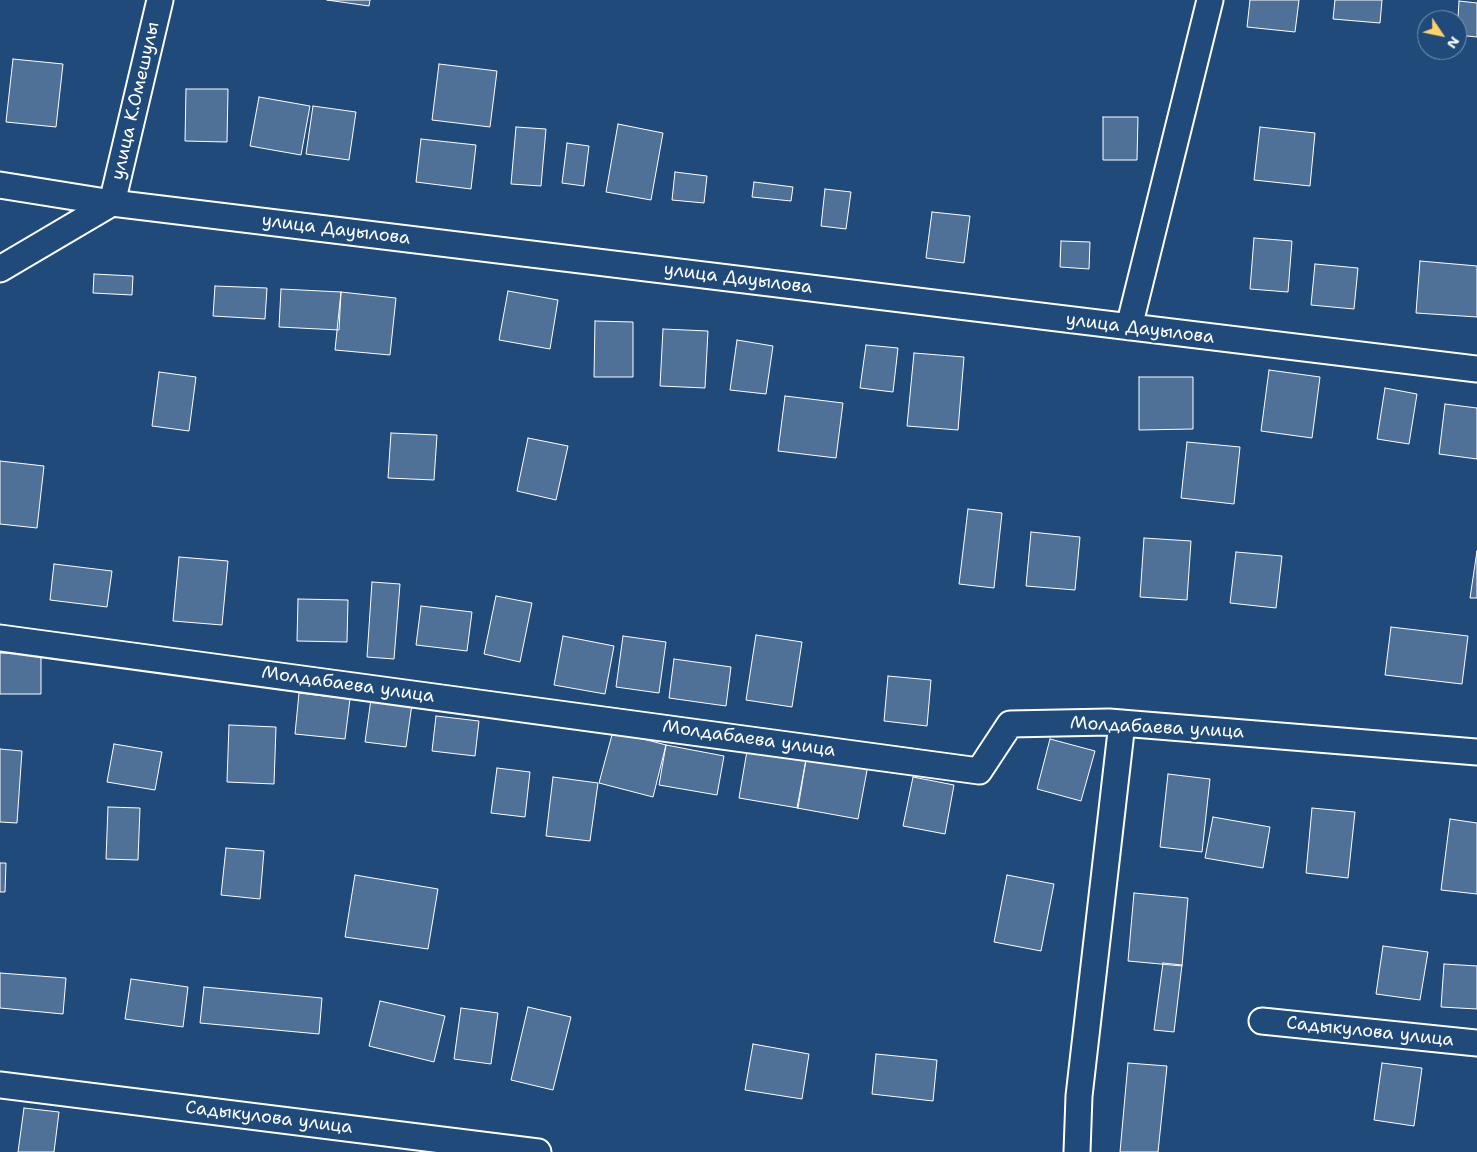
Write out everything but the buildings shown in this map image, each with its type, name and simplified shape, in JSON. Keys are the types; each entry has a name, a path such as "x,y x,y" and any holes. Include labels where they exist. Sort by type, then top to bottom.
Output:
{"street":[{"name":"улица К.Омешулы","path":"112,203 160,0"},
{"path":"1129,328 1210,0"},
{"name":"улица Дауылова","path":"0,185 112,203 1477,369"},
{"path":"0,269 112,203"},
{"name":"Молдабаева улица","path":"0,638 979,770 1010,724 1122,723 1477,752"},
{"path":"1077,1152 1079,1096 1122,723"},
{"name":"Садыкулова улица","path":"1262,1021 1477,1043"},
{"name":"Садыкулова улица","path":"0,1085 538,1152"}]}
